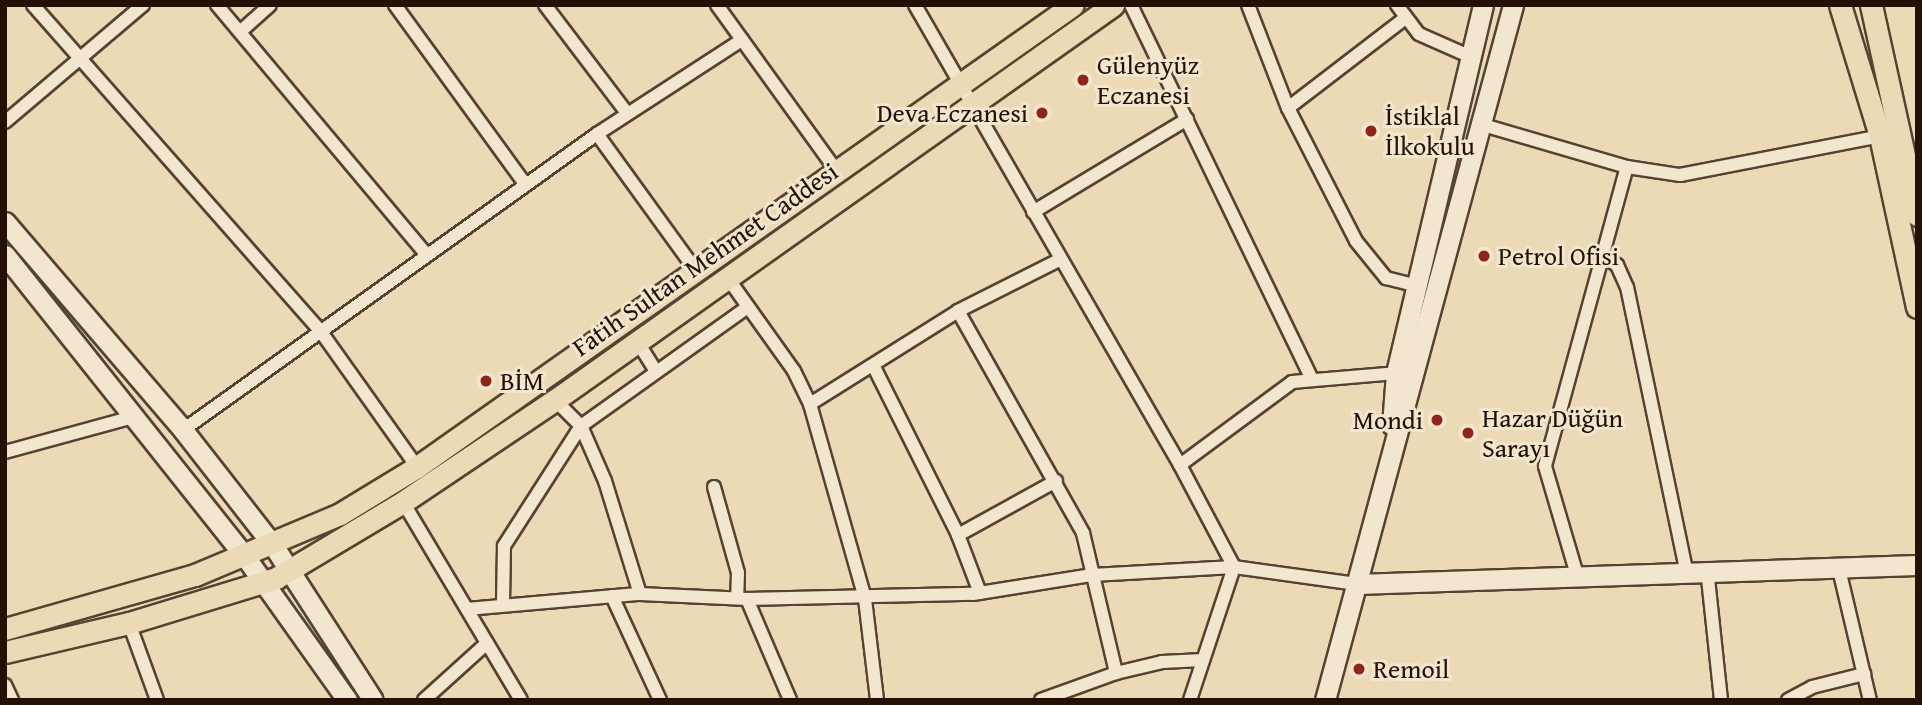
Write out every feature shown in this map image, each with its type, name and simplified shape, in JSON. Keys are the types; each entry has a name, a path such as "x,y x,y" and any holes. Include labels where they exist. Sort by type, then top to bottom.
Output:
{"main road":[{"path":"5,629 153,589 273,545 340,514 417,467 962,86 1073,5"},
{"name":"Fatih Sultan Mehmet Caddesi","path":"5,652 129,623 265,582 290,570 402,502 555,400 1113,5"},
{"path":"1840,5 1880,136 1917,307"},
{"path":"1871,5 1917,215"}],"street":[{"path":"33,5 319,329 417,467"},
{"path":"5,122 143,5"},
{"path":"217,5 426,254"},
{"path":"240,32 270,5"},
{"path":"395,5 525,184"},
{"path":"545,5 627,113"},
{"path":"717,5 838,173"},
{"path":"915,5 1059,260 1180,465 1234,567 1190,700"},
{"path":"1130,5 1311,377"},
{"path":"1248,5 1288,108 1356,241 1386,278 1419,286"},
{"path":"1397,5 1404,19 1419,34 1471,57"},
{"path":"1391,443 1396,373 1419,286 1483,5"},
{"path":"1325,700 1357,584 1391,443 1411,393 1513,5"},
{"path":"1288,108 1404,19"},
{"path":"183,430 319,329 525,184 627,113 742,40"},
{"path":"1033,212 1186,119"},
{"path":"1483,125 1627,167 1680,175 1721,171 1880,136"},
{"path":"597,134 697,272"},
{"path":"1577,575 1545,466 1627,167"},
{"path":"5,222 183,430 273,545 373,700"},
{"path":"5,255 137,416 265,582 347,700"},
{"path":"1601,255 1617,265 1627,287 1686,570"},
{"path":"810,404 958,311 1059,260"},
{"path":"727,277 794,371 810,404 865,599 877,700"},
{"path":"503,603 504,546 581,426 748,307"},
{"path":"958,311 1083,533 1116,673"},
{"path":"637,341 656,372"},
{"path":"873,365 958,535 980,593"},
{"path":"1180,465 1292,382 1311,377 1396,373"},
{"path":"555,400 581,426 610,494 640,594"},
{"path":"5,452 137,416"},
{"path":"958,535 1056,481"},
{"path":"714,487 738,573 742,598 790,700"},
{"path":"402,502 521,700"},
{"path":"1838,565 1870,700"},
{"path":"467,609 503,603 640,594 865,599 980,593 1091,575 1234,567 1357,584 1707,569 1917,565"},
{"path":"1707,569 1721,700"},
{"path":"612,596 660,700"},
{"path":"129,623 157,700"},
{"path":"424,700 487,643"},
{"path":"1041,700 1116,673 1162,662 1203,660"},
{"path":"1788,700 1812,687 1864,674"},
{"path":"5,685 12,700"}],"place":[{"name":"Gülenyüz Eczanesi","path":"1083,80"},
{"name":"Deva Eczanesi","path":"1042,113"},
{"name":"İstiklal İlkokulu","path":"1371,131"},
{"name":"Petrol Ofisi","path":"1484,256"},
{"name":"BİM","path":"486,381"},
{"name":"Mondi","path":"1437,420"},
{"name":"Hazar Düğün Sarayı","path":"1468,433"},
{"name":"Remoil","path":"1359,669"}]}
